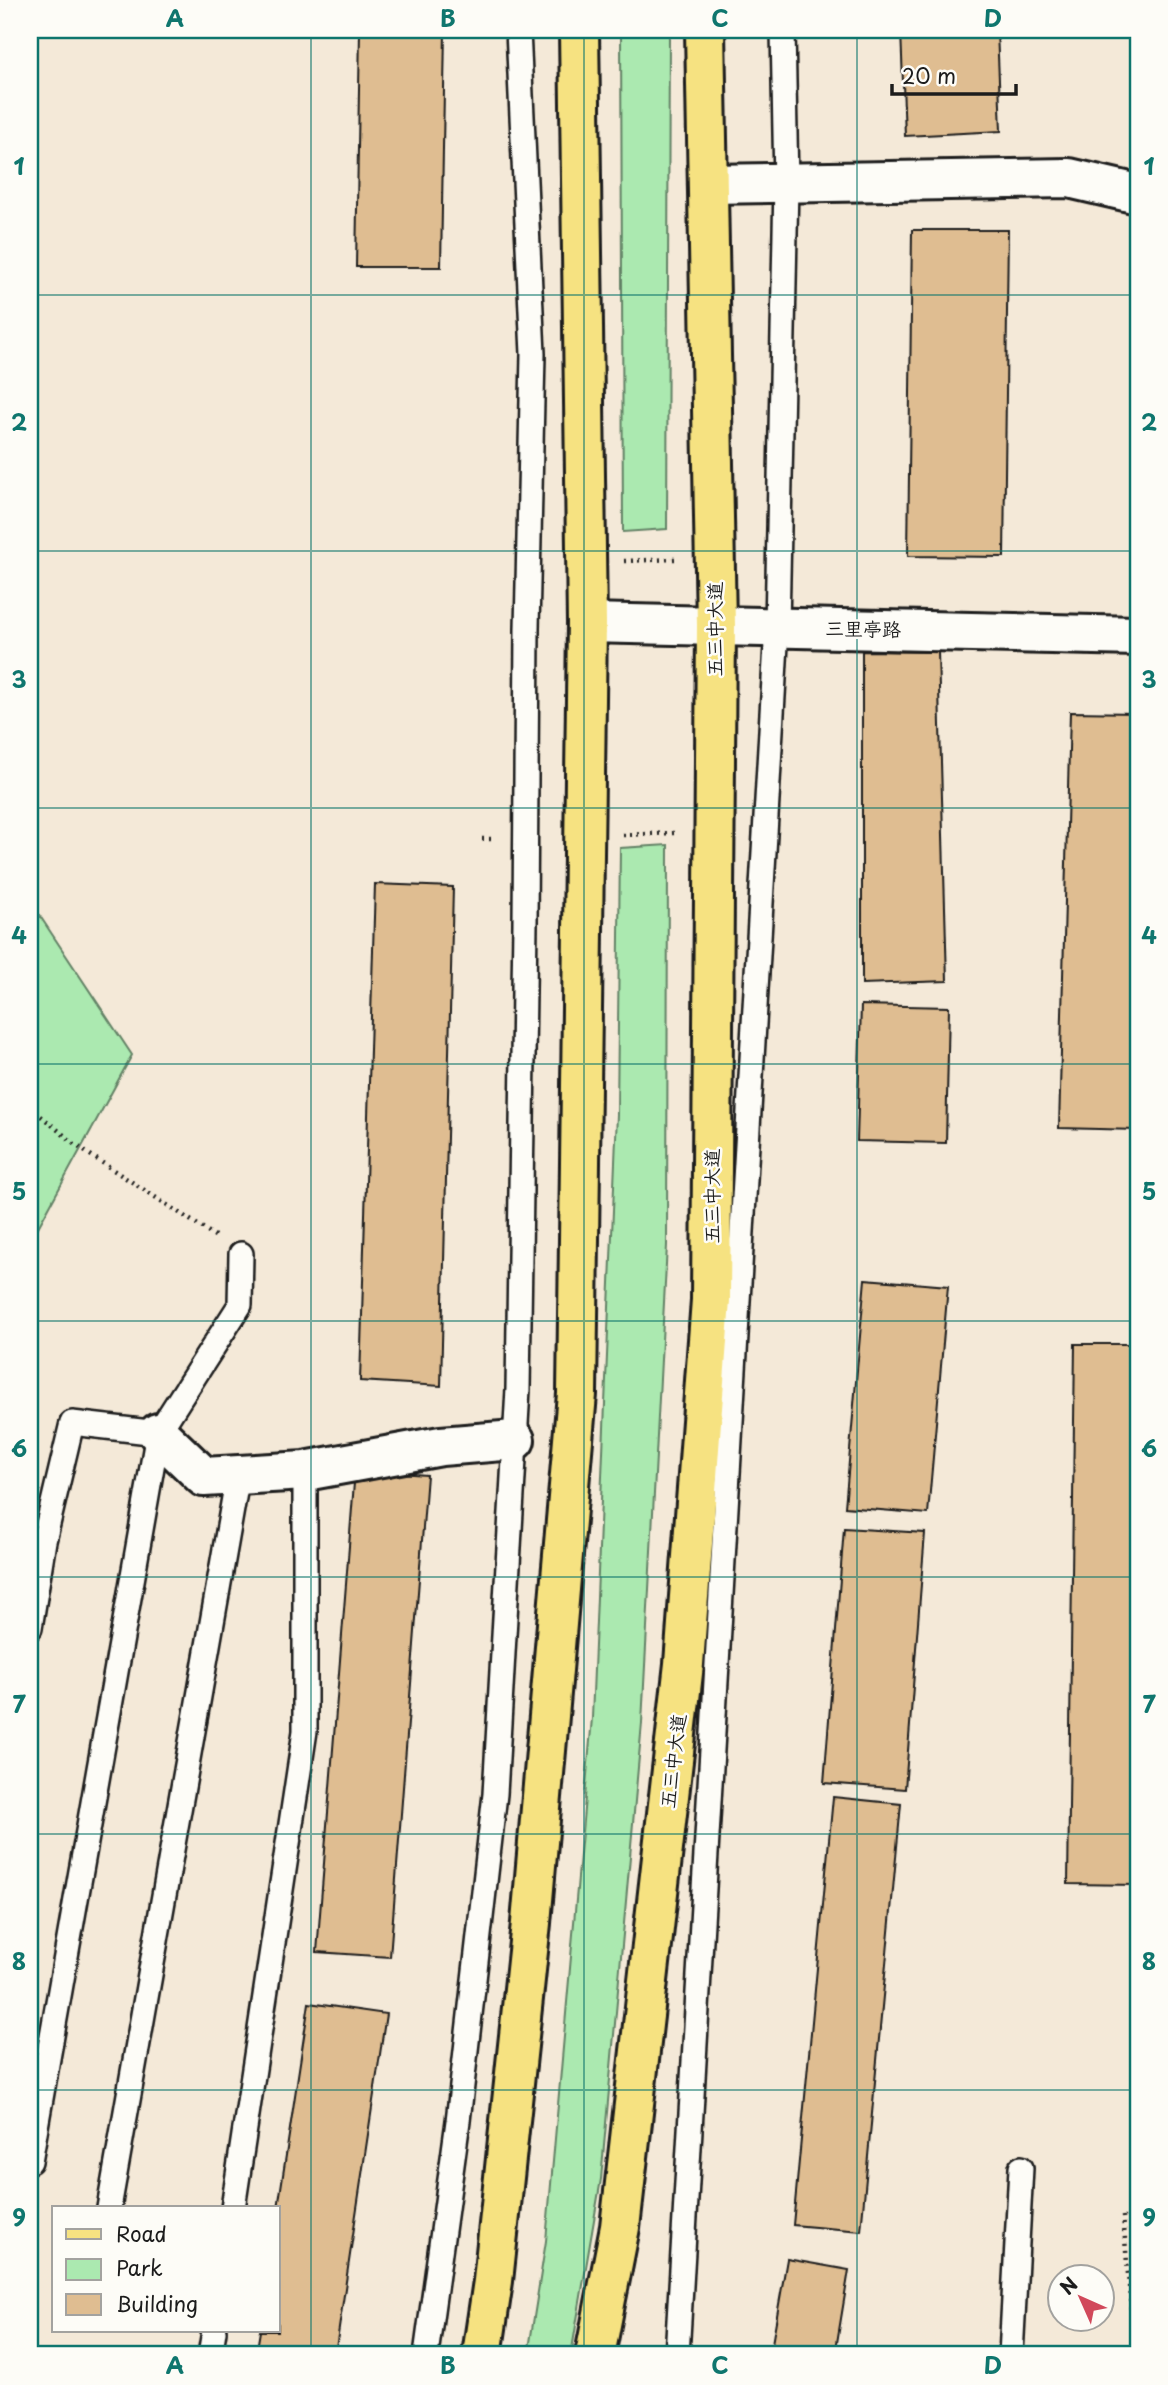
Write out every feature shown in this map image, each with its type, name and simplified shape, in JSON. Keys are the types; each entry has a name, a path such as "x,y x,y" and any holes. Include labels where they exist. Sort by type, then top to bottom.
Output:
{"main road":[{"path":"482,2355 493,2281 531,1923 578,1394 587,623 579,30"},
{"name":"五三中大道","path":"595,2355 620,2227 684,1664 711,1300 716,625 705,30"}],"street":[{"path":"708,184 1069,178 1138,194"},
{"name":"三里亭路","path":"587,623 1138,636"},
{"path":"158,1433 204,1477 305,1471 441,1446 515,1440"}],"lane":[{"path":"426,2355 458,2121 495,1794 518,1389 533,354 518,30"},
{"path":"677,2355 777,627 786,184 783,30"},
{"path":"30,2161 158,1433 240,1305 241,1254"},
{"path":"30,1628 44,1541 72,1423 158,1433"},
{"path":"233,2206 305,1731 305,1471"},
{"path":"109,2206 238,1475"},
{"path":"1011,2355 1021,2168"},
{"path":"211,2355 214,2332"}],"path":[{"path":"586,562 714,558"},
{"path":"584,836 714,832"},
{"path":"482,839 526,838"},
{"path":"30,1107 81,1149 241,1254"},
{"path":"1123,2216 1135,2355"}],"green space":[{"path":"621,30 669,30 667,529 623,532"},
{"path":"668,845 667,1245 642,1723 601,2179 571,2355 528,2355 546,2241 592,1718 617,1114 620,848"},
{"path":"30,901 132,1055 30,1242"}],"building":[{"path":"360,30 445,30 441,267 356,267"},
{"path":"901,30 997,30 1001,131 905,136"},
{"path":"912,230 1008,230 1004,557 908,556"},
{"path":"862,651 938,652 947,981 862,984"},
{"path":"1070,712 1138,713 1138,1130 1059,1128"},
{"path":"375,884 453,887 441,1386 360,1381"},
{"path":"861,1005 949,1007 946,1143 857,1141"},
{"path":"865,1279 948,1286 928,1514 845,1507"},
{"path":"1075,1344 1138,1344 1138,1885 1068,1884"},
{"path":"355,1470 427,1475 390,1957 317,1952"},
{"path":"844,1528 925,1533 905,1789 824,1783"},
{"path":"833,1797 901,1804 861,2231 793,2225"},
{"path":"309,2003 386,2014 335,2355 256,2355 260,2332 280,2332 278,2206"},
{"path":"787,2259 849,2270 835,2355 770,2355"}]}
